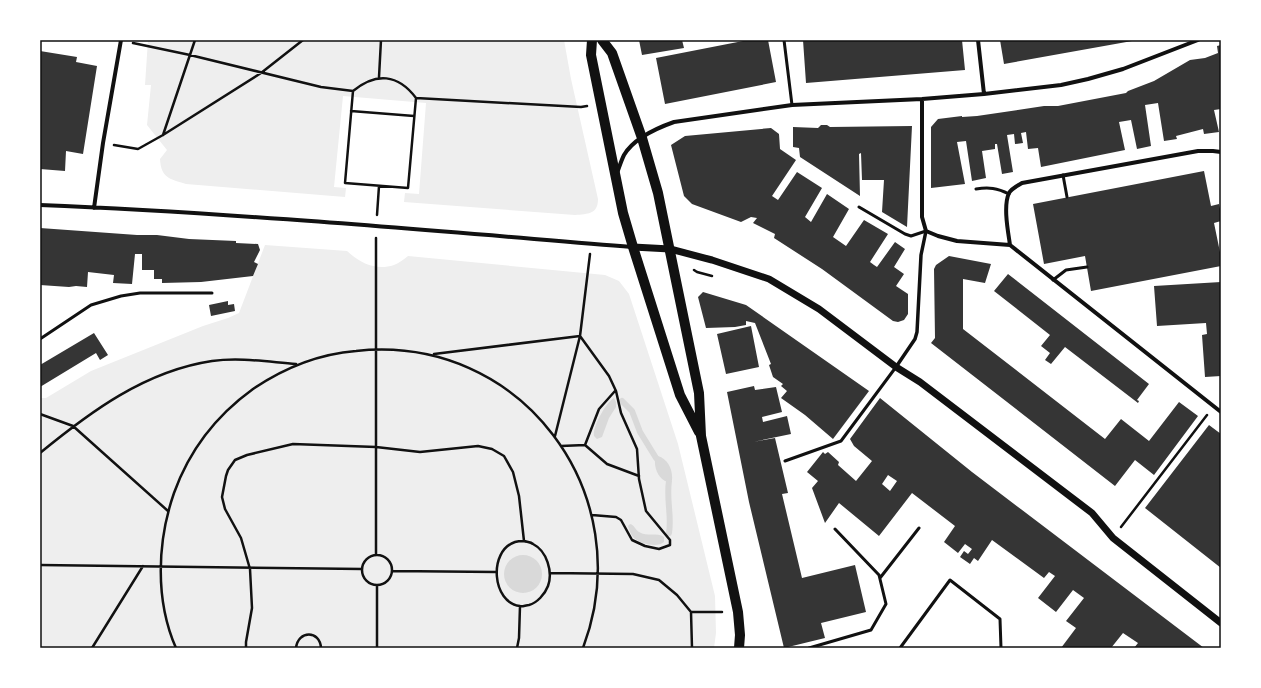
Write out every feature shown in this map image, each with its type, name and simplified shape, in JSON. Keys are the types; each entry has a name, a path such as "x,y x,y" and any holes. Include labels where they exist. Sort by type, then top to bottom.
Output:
{"main road":[{"path":"592,40 591,55 623,213 632,247 680,395 701,436"},
{"path":"602,40 612,53 642,138 658,193 699,393 701,436 738,612 740,635 739,648"}],"street":[{"path":"94,208 103,142 121,40"},
{"path":"978,40 984,94"},
{"path":"616,176 624,156 631,146 662,126 674,122 792,105 922,99 984,94 1061,85 1123,69 1198,40"},
{"path":"896,367 915,339 917,332 921,255 926,231 922,217 922,99"},
{"path":"1010,245 1007,226 1007,203 1009,194 1014,187 1022,183 1198,151 1221,152"},
{"path":"40,205 376,226 670,249 736,267 776,282 819,309 896,367 920,382 1092,513 1113,538 1221,623"},
{"path":"926,231 957,241 1010,245 1221,412"}],"lane":[{"path":"784,40 792,105"},
{"path":"1063,175 1067,197"},
{"path":"976,188 988,187 998,189 1009,194"},
{"path":"859,207 904,234 911,236 926,231"},
{"path":"1053,280 1066,270 1087,267"},
{"path":"40,339 91,305 121,296 140,293 212,293"},
{"path":"785,461 841,441 896,367"},
{"path":"880,578 919,528"},
{"path":"809,648 871,630 886,604 879,575 835,529"},
{"path":"900,648 950,580 1000,619 1001,648"}],"path":[{"path":"121,40 321,87 353,91 369,80 379,78 390,79 402,83 410,89 416,98 408,188 345,183 353,91"},
{"path":"163,135 195,40"},
{"path":"103,142 138,149 163,135 261,73 303,40"},
{"path":"379,78 381,40"},
{"path":"416,98 581,107 601,104"},
{"path":"351,111 414,116"},
{"path":"376,555 376,226 379,186"},
{"path":"555,436 580,336 591,244"},
{"path":"432,355 580,336"},
{"path":"580,336 609,376 616,391 621,413 637,449 639,476 646,511 670,540 670,545 658,549 645,546 632,540 621,520 616,517 592,515"},
{"path":"176,648 172,639 163,603 161,566 162,538 168,511 179,479 195,450 215,423 239,399 267,380 297,364 336,353 376,348 404,350 432,355 486,376 510,391 532,410 555,436 576,471 585,492 592,515 597,547 598,574 596,598 591,623 583,648"},
{"path":"40,453 73,426 121,394 167,372 212,361 247,360 297,364"},
{"path":"585,445 599,408 616,391"},
{"path":"1113,538 1214,407"},
{"path":"40,414 73,426 168,511"},
{"path":"246,648 252,608 250,569 241,538 225,509 222,497 228,470 235,460 247,455 293,444 376,448 420,452 478,446 492,449 504,456 517,484 524,541"},
{"path":"561,446 585,445 607,464 639,476"},
{"path":"524,541 533,544 543,552 550,573 548,587 533,604 520,606 512,604 505,598 500,590 496,572 498,561 508,546 515,542 524,541"},
{"path":"376,555 386,558 392,566 391,575 386,582 377,585 368,582 362,569 365,561 376,555"},
{"path":"40,565 161,566 250,569 362,569"},
{"path":"92,648 143,566"},
{"path":"392,570 496,572"},
{"path":"550,573 633,574 659,580 677,595 691,612 692,648"},
{"path":"377,585 377,648"},
{"path":"516,648 519,638 520,606"},
{"path":"691,612 738,612"},
{"path":"296,648 300,638 307,635 316,637 322,648"}],"shaded area":[{"path":"148,40 564,40 598,204 591,212 575,215 404,202 405,193 419,194 426,103 343,96 334,187 346,188 345,197 186,184 175,181 167,177 162,170 160,159 167,150 147,125 151,85 145,85"},
{"path":"265,245 347,251 357,259 369,265 381,267 394,265 408,256 605,275 619,281 629,294 678,444 715,596 716,633 714,648 40,648 40,398 46,398 91,371 239,313"},
{"path":"614,398 616,407 609,418 602,437 597,439 594,436 594,432 597,422 607,404"},
{"path":"658,456 662,457 667,462 671,469 672,480 668,482 662,479 656,470 655,459"},
{"path":"630,524 642,533 664,537 664,542 653,545 637,540 633,537 630,531 628,526"},
{"path":"519,555 527,555 537,560 541,567 541,581 537,588 527,593 519,593 509,588 507,585 504,578 504,570 509,560 512,558"}],"building":[{"path":"639,40 682,40 684,48 642,55"},
{"path":"748,40 768,40 776,82 665,104 656,58"},
{"path":"803,40 962,40 965,70 806,83"},
{"path":"1000,40 1132,40 1132,41 1004,64"},
{"path":"1221,45 1221,109 1214,110 1219,132 1204,134 1203,129 1176,136 1177,139 1164,141 1158,103 1145,105 1151,146 1137,149 1131,120 1119,122 1125,150 1041,167 1038,148 1028,149 1026,132 1021,133 1023,143 1015,144 1014,134 1007,135 1013,172 1002,174 997,144 995,144 995,149 982,151 986,178 972,181 966,141 957,142 965,184 931,188 931,127 938,119 977,116 1044,106 1058,106 1126,93 1154,81 1190,60 1205,58 1218,53 1217,46"},
{"path":"40,51 77,57 76,62 97,66 83,154 66,151 65,171 40,169"},
{"path":"821,125 827,125 830,127 912,126 907,227 882,212 884,180 862,180 861,153 859,154 860,196 800,157 799,148 793,147 793,127 818,128"},
{"path":"771,128 779,134 780,149 796,160 772,196 778,200 797,172 822,188 805,217 811,222 827,194 849,209 833,237 846,246 864,220 888,234 870,262 877,267 895,242 905,249 894,267 904,274 896,286 908,294 908,314 904,320 898,322 893,321 822,269 774,238 775,234 753,223 757,218 751,217 741,222 692,204 684,196 671,145 685,136"},
{"path":"1204,171 1211,206 1219,204 1221,214 1221,221 1214,223 1221,257 1221,266 1091,291 1085,256 1044,264 1033,204"},
{"path":"40,228 236,241 236,243 258,244 260,250 254,262 258,264 253,276 201,282 162,283 162,279 154,279 154,270 142,270 142,254 135,254 132,284 113,283 114,275 88,272 87,287 40,285"},
{"path":"949,256 991,264 985,283 963,279 963,329 1105,439 1121,419 1149,441 1179,402 1198,416 1154,475 1135,460 1115,486 931,343 935,338 934,269 936,265"},
{"path":"1008,274 1149,384 1137,400 1139,401 1138,403 1065,347 1051,364 1045,360 1050,353 1041,346 1050,335 994,291"},
{"path":"1221,282 1221,376 1205,377 1202,335 1207,334 1206,323 1157,326 1154,286"},
{"path":"703,292 746,305 869,391 833,439 805,415 781,398 787,391 781,386 783,384 773,377 769,365 771,364 755,323 746,321 746,325 735,327 706,328 698,297"},
{"path":"228,301 228,305 234,304 235,311 211,316 209,305"},
{"path":"751,326 759,367 726,374 717,334"},
{"path":"94,333 108,355 100,360 96,353 40,387 40,365"},
{"path":"754,386 755,390 776,387 782,412 762,417 763,422 787,416 791,434 753,442 775,438 788,493 782,494 802,578 855,565 866,612 821,623 825,638 784,648 749,502 727,392"},
{"path":"880,398 972,472 1204,648 1134,648 1138,643 1123,633 1111,648 1061,648 1076,628 1066,621 1084,598 1073,590 1056,612 1038,598 1055,576 1049,572 1044,578 992,540 978,561 974,558 970,564 960,557 964,551 968,554 972,549 965,544 958,553 944,542 955,526 912,493 879,536 839,503 825,523 812,488 818,481 807,472 823,452 825,454 828,452 839,462 838,465 856,481 872,461 854,446 850,439","holes":["888,475 897,481 890,491 882,484"]},
{"path":"1209,425 1221,434 1221,568 1145,508"}],"waterway":[{"path":"622,401 632,411 640,432 656,458"},
{"path":"669,481 669,533"}]}
